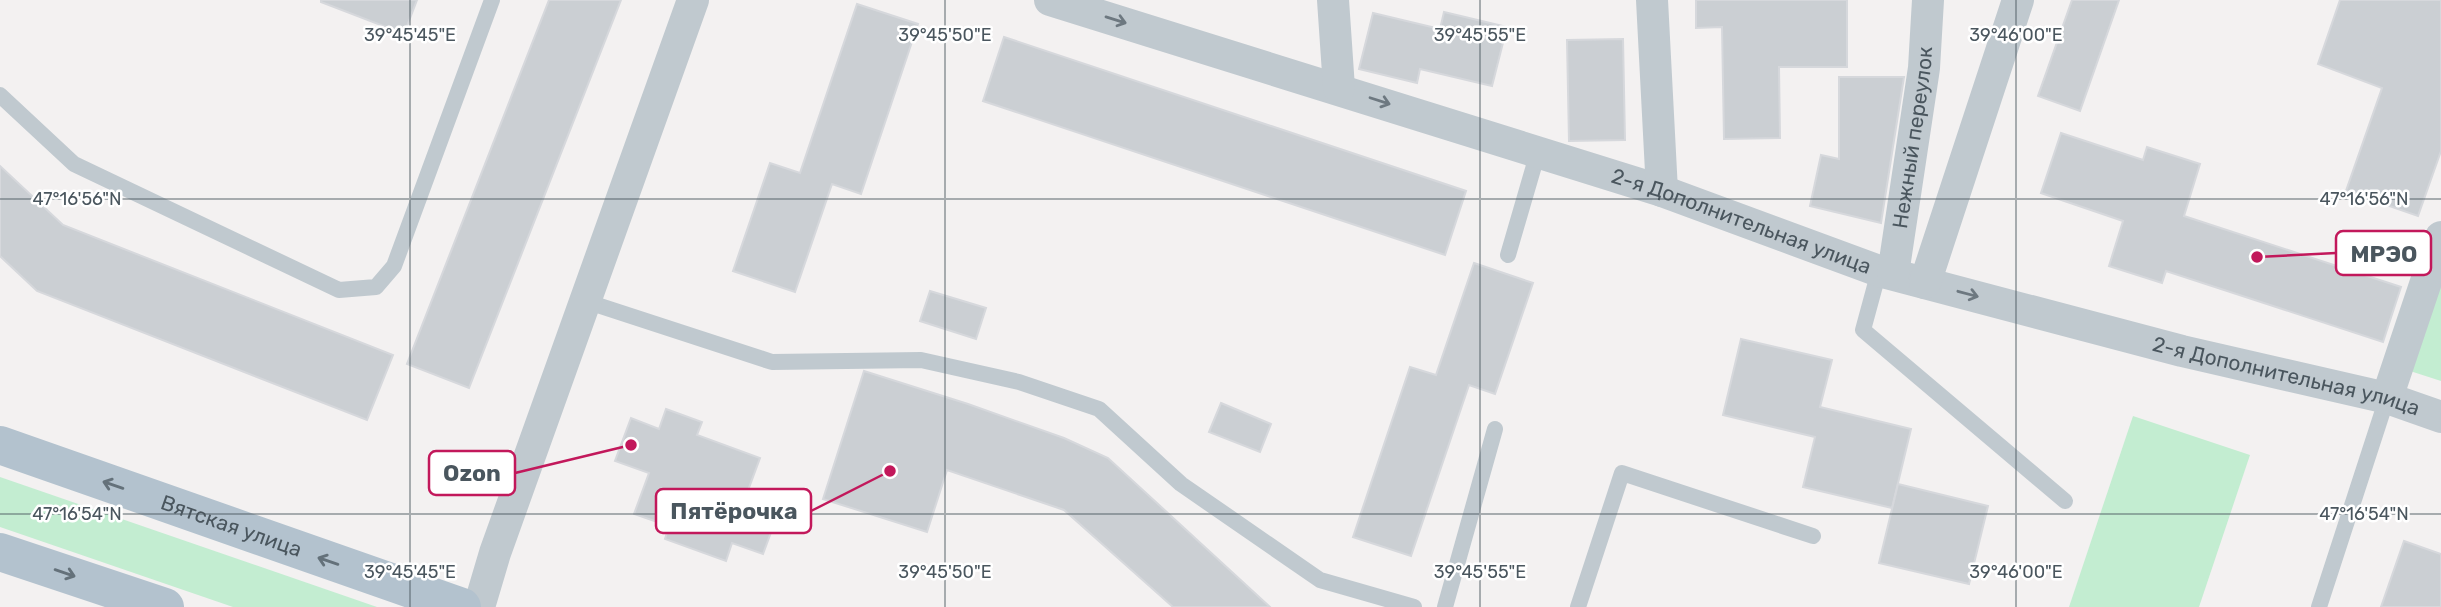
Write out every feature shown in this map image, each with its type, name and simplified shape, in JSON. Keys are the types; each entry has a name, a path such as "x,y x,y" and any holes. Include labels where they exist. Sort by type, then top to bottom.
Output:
{"main road":[{"name":"Вятская улица","path":"0,445 462,607"},
{"path":"0,552 165,607"}],"street":[{"path":"479,607 495,553 693,0"},
{"name":"2-я Дополнительная улица","path":"1050,0 1662,191 1886,273 2182,351 2387,398 2441,417"},
{"path":"1333,0 1339,88"},
{"path":"1652,0 1662,191"},
{"name":"Нежный переулок","path":"1886,273 1924,68 1928,0"},
{"path":"1925,283 2018,0"},
{"path":"2387,398 2441,237"}],"lane":[{"path":"0,95 74,164 339,290 376,287 394,266 492,0"},
{"path":"1508,256 1538,152"},
{"path":"1886,273 1863,330 2065,501"},
{"path":"585,301 772,362 921,360 1018,382 1099,410 1181,484 1320,580 1414,607"},
{"path":"2319,607 2387,398"},
{"path":"1445,607 1495,429"},
{"path":"1578,607 1622,473 1813,536"}],"green space":[{"path":"2441,267 2441,381 2407,370"},
{"path":"2133,416 2250,455 2199,607 2069,607"},
{"path":"0,477 377,607 233,607 0,527"}],"building":[{"path":"321,0 417,0 404,34"},
{"path":"549,0 621,0 469,388 407,364"},
{"path":"1696,0 1847,0 1847,67 1779,67 1780,138 1724,139 1722,27 1696,28"},
{"path":"2072,0 2119,0 2080,111 2038,96"},
{"path":"2340,0 2441,0 2441,151 2418,216 2346,191 2382,88 2318,64"},
{"path":"857,4 918,24 861,194 832,184 795,292 733,271 770,163 800,173"},
{"path":"1444,12 1507,27 1492,86 1420,69 1417,83 1359,69 1373,13 1440,29"},
{"path":"1004,37 1466,191 1445,255 983,101"},
{"path":"1623,39 1625,140 1569,141 1567,40"},
{"path":"1839,77 1904,77 1881,223 1810,206 1821,155 1839,159"},
{"path":"2061,133 2143,160 2147,147 2200,164 2184,216 2401,287 2383,342 2166,271 2162,283 2109,266 2123,221 2041,193"},
{"path":"0,166 63,225 393,355 367,420 37,291 0,256"},
{"path":"1474,263 1533,283 1495,394 1469,385 1411,556 1353,537 1410,367 1436,375"},
{"path":"930,291 986,308 976,339 920,321"},
{"path":"1741,339 1832,360 1820,407 1911,429 1892,508 1803,487 1815,437 1723,415"},
{"path":"864,371 1064,438 1108,458 1270,607 1173,607 1064,510 947,470 927,532 823,499"},
{"path":"1221,403 1271,424 1260,452 1209,432"},
{"path":"666,409 702,422 697,435 760,458 746,496 780,508 763,554 732,543 726,561 665,539 669,526 634,514 649,473 615,461 631,418 659,429"},
{"path":"1898,484 1988,506 1969,584 1879,563"},
{"path":"2404,541 2441,554 2441,607 2381,607"}],"place":[{"name":"МРЭО","path":"2257,257"},
{"name":"Ozon","path":"631,445"},
{"name":"Пятёрочка","path":"890,471"}]}
